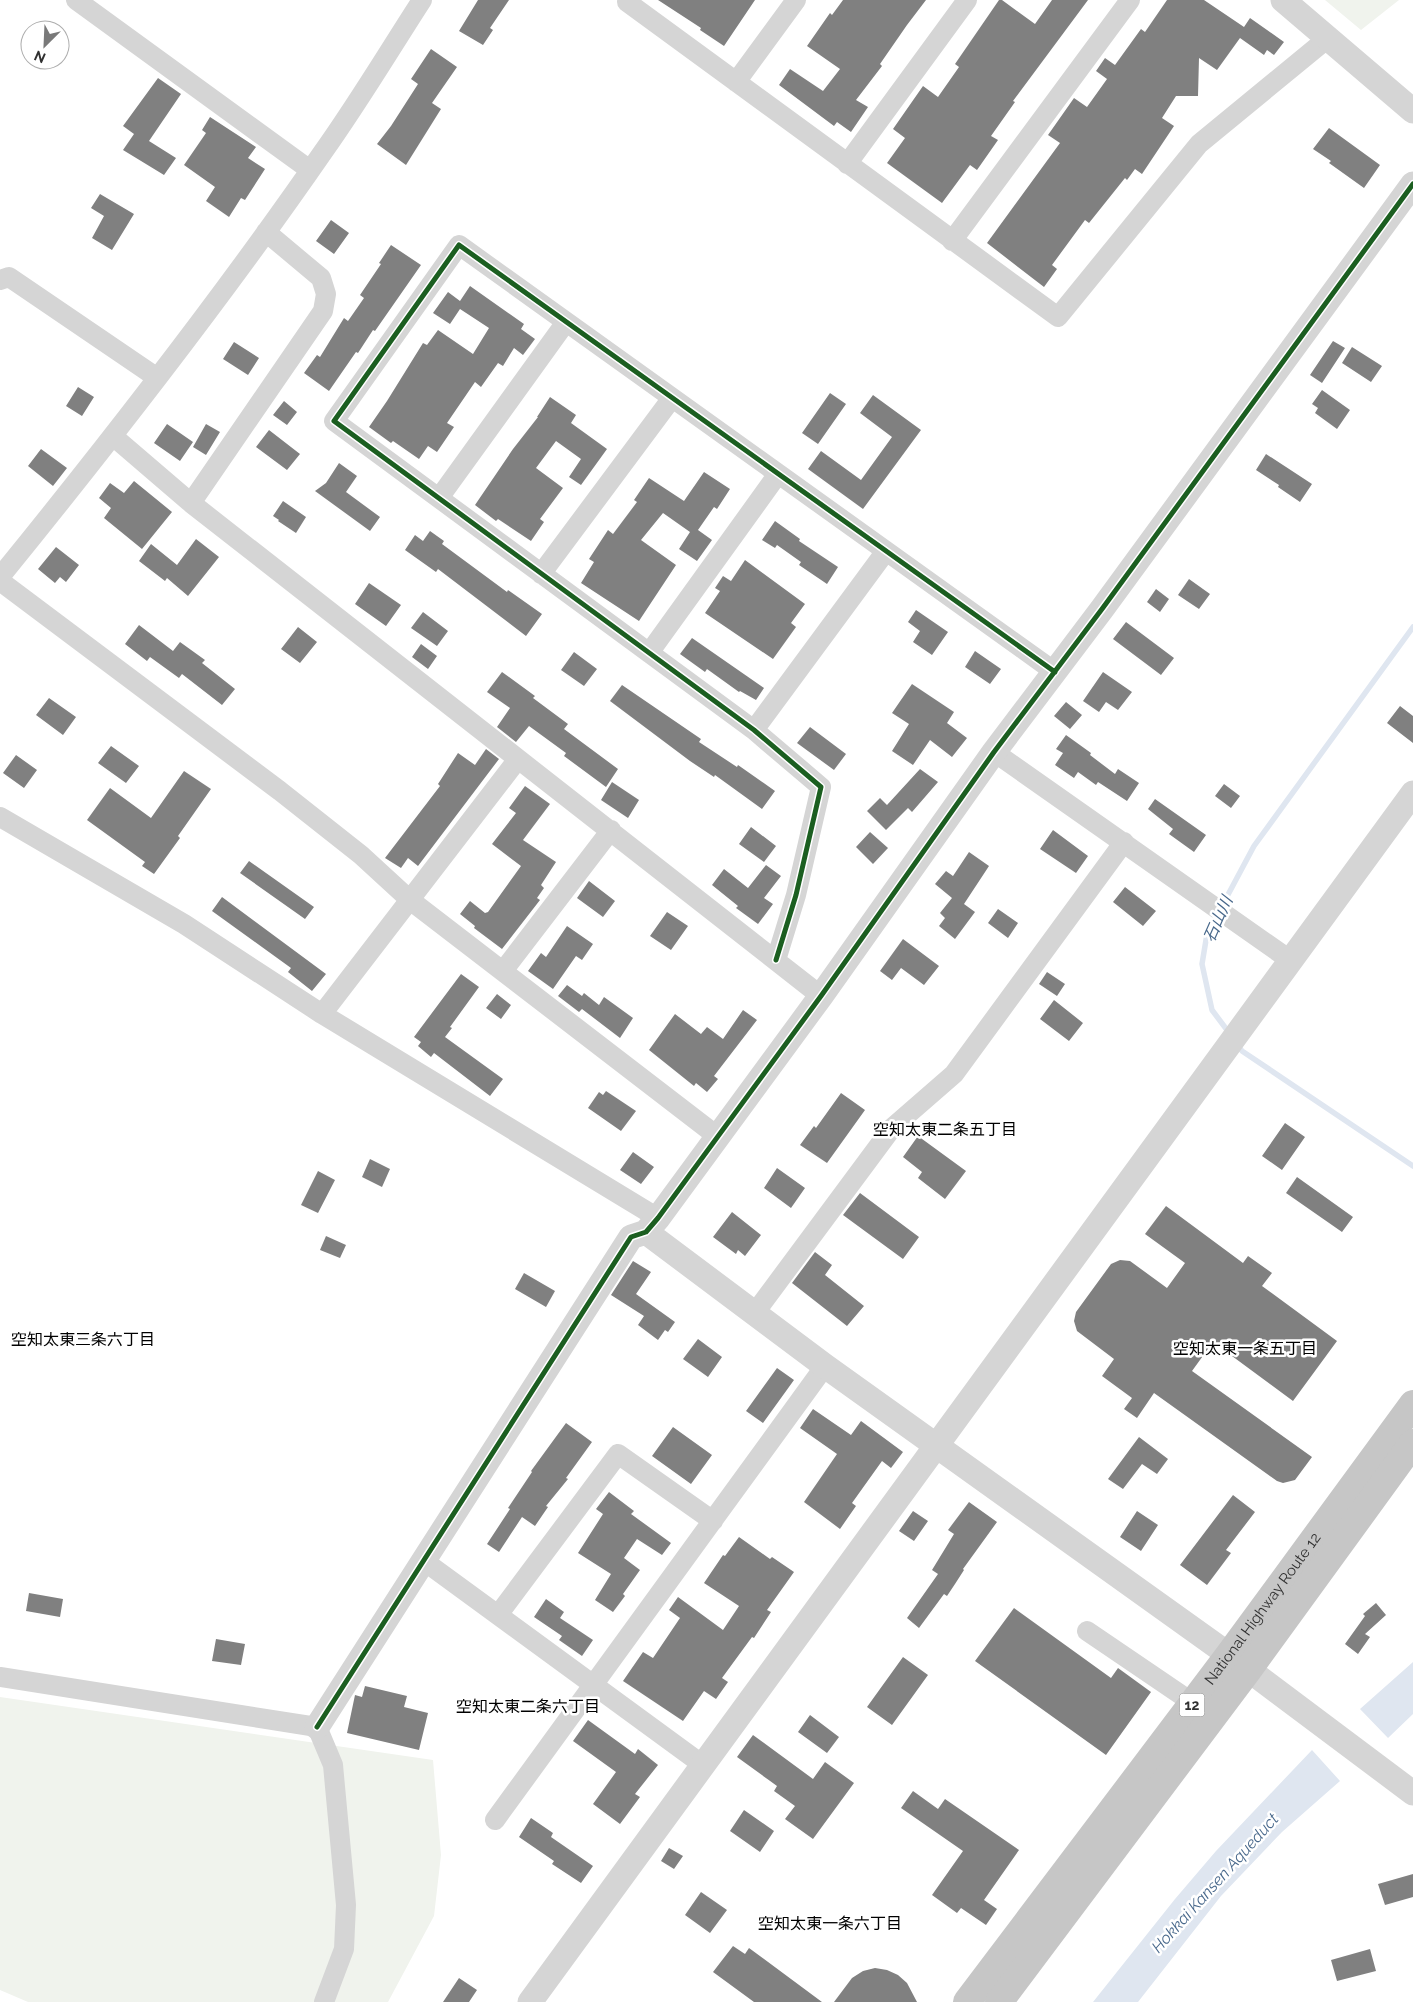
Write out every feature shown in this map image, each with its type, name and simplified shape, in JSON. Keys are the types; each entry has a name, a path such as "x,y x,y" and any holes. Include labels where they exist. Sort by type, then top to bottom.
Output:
{"highway":[{"name":"National Highway Route 12","path":"999,2002 1239,1662 1413,1404"},
{"name":"National Highway Route 12","path":"967,2002 1193,1703 1239,1662 1413,1443"}],"street":[{"path":"76,0 310,170"},
{"path":"422,0 310,170 266,232 114,436 0,579 280,792 361,856 410,900 717,1136"},
{"path":"628,0 627,2 1058,317 1199,144 1328,38"},
{"path":"736,82 796,0"},
{"path":"847,164 967,0"},
{"path":"952,241 1130,0"},
{"path":"1283,0 1413,111"},
{"path":"317,1727 630,1237 652,1225 821,996 994,752 1055,672 1413,184"},
{"path":"191,503 323,311 326,294 321,278 266,232"},
{"path":"776,960 796,895 821,787 754,730 334,421 459,246 1055,672"},
{"path":"0,280 9,277 156,378"},
{"path":"439,498 566,322"},
{"path":"541,574 672,398"},
{"path":"114,436 191,503 821,996"},
{"path":"649,653 778,474"},
{"path":"754,730 886,551"},
{"path":"994,752 1290,960"},
{"path":"322,1014 518,760"},
{"path":"530,2002 1413,793"},
{"path":"0,817 184,924 652,1225 754,1314 935,1446 1239,1662 1413,1793"},
{"path":"503,971 610,830"},
{"path":"754,1314 892,1128 954,1074 1124,842"},
{"path":"495,1820 825,1366"},
{"path":"498,1615 618,1454 712,1521"},
{"path":"424,1561 703,1765"},
{"path":"1087,1631 1193,1703"},
{"path":"0,1677 317,1727"},
{"path":"317,1727 333,1765 346,1905 344,1949 324,2002"}],"shaded area":[{"path":"1325,0 1399,0 1361,30"},
{"path":"0,1697 433,1760 441,1855 434,1916 388,2002 28,2002 0,1990"}],"water":[{"path":"1413,1662 1413,1714 1388,1738 1360,1709"},
{"name":"Hokkai Kansen Aqueduct","path":"1312,1750 1340,1781 1282,1832 1221,1896 1138,2002 1093,2002 1216,1851"}],"building":[{"path":"478,0 509,0 490,28 493,30 483,45 459,31"},
{"path":"658,0 755,0 724,46 700,30 701,28"},
{"path":"843,0 926,0 880,64 882,66 856,100 868,107 851,132 837,122 834,126 779,85 790,69 823,91 840,69 807,46 830,13 832,15"},
{"path":"999,0 1002,0 1035,24 1052,0 1088,0 1013,101 1015,102 991,136 998,140 977,170 970,165 942,203 887,163 905,138 893,129 923,86 938,97 959,67 955,64"},
{"path":"1167,0 1204,0 1244,27 1250,18 1284,42 1274,55 1267,50 1264,55 1240,38 1217,70 1199,58 1198,96 1176,96 1162,118 1174,126 1142,174 1135,169 1127,180 1125,178 1089,223 1085,220 1052,265 1057,269 1044,287 987,243 1060,143 1048,135 1074,98 1087,107 1107,79 1096,71 1105,58 1115,65 1141,29 1145,32"},
{"path":"431,49 457,67 432,103 441,109 406,165 377,144 418,84 411,79"},
{"path":"158,78 181,94 149,141 176,158 164,175 123,150 134,134 123,126"},
{"path":"210,117 256,147 248,158 265,169 245,200 241,198 229,217 206,201 215,187 184,165 206,133 202,130"},
{"path":"1329,128 1380,165 1364,188 1313,149"},
{"path":"100,194 134,214 112,250 92,238 104,216 91,208"},
{"path":"331,220 349,233 334,254 316,241"},
{"path":"391,245 421,265 375,331 373,330 358,353 356,352 329,391 304,373 317,355 320,357 344,318 348,321 364,298 360,295 381,264 379,263"},
{"path":"470,286 524,324 521,329 535,339 523,355 514,348 503,366 498,363 481,387 475,382 447,423 454,427 437,452 428,446 419,459 393,441 391,443 369,427 423,343 427,345 438,330 473,354 489,328 460,309 450,324 433,313 448,292 460,301"},
{"path":"1333,341 1345,348 1322,383 1310,375"},
{"path":"234,342 259,358 248,375 223,359"},
{"path":"1352,347 1382,366 1371,382 1342,363"},
{"path":"78,387 94,397 82,416 66,406"},
{"path":"1322,390 1350,410 1337,429 1315,413 1318,408 1312,404"},
{"path":"830,393 846,404 818,444 802,433"},
{"path":"873,395 921,430 863,509 808,469 821,451 861,480 892,437 860,413"},
{"path":"550,397 576,415 571,423 607,449 581,485 569,477 581,459 556,441 536,468 563,488 540,519 544,522 531,541 498,519 496,521 475,505 513,449 538,417"},
{"path":"284,401 297,412 287,425 273,415"},
{"path":"167,424 193,442 180,461 154,443"},
{"path":"206,424 220,432 206,455 193,447"},
{"path":"269,430 300,454 287,470 256,447"},
{"path":"41,449 67,468 53,486 28,466"},
{"path":"1266,454 1312,484 1300,502 1256,470"},
{"path":"339,463 357,476 346,492 380,517 370,531 315,491 326,483"},
{"path":"704,472 730,489 717,509 714,507 698,530 712,540 697,561 679,549 690,532 663,513 641,540 676,565 639,621 581,583 594,562 589,559 608,530 613,534 637,502 634,500 649,478 684,501"},
{"path":"134,481 172,512 142,549 104,518 111,508 99,498 110,483 124,493"},
{"path":"283,501 306,517 296,533 273,516"},
{"path":"775,521 800,539 799,541 838,567 827,584 799,565 801,562 777,545 775,548 762,540"},
{"path":"430,531 444,541 442,544 507,592 508,590 542,614 526,636 438,569 436,572 405,550 415,535 423,541"},
{"path":"196,539 219,557 188,596 167,578 165,581 139,561 151,544 177,565"},
{"path":"56,547 79,565 66,582 60,577 55,583 38,569"},
{"path":"745,560 805,604 791,623 796,627 773,659 705,613 720,591 715,588 723,576 731,581"},
{"path":"1189,579 1210,594 1199,609 1178,595"},
{"path":"369,583 401,605 386,626 355,604"},
{"path":"1156,589 1169,599 1160,612 1147,602"},
{"path":"916,610 948,632 932,655 913,642 920,631 908,622"},
{"path":"423,612 448,631 437,646 411,628"},
{"path":"1126,622 1174,658 1161,675 1113,639"},
{"path":"139,625 173,651 180,642 205,660 202,663 235,689 222,705 182,674 179,678 150,657 147,661 125,644"},
{"path":"298,627 317,642 300,663 281,649"},
{"path":"692,638 764,688 756,700 739,692 707,669 705,672 680,654"},
{"path":"421,644 437,656 428,669 412,657"},
{"path":"975,651 1001,669 990,684 965,667"},
{"path":"574,652 597,669 584,686 561,670"},
{"path":"502,672 535,696 533,698 568,724 564,729 618,769 606,787 564,756 566,753 529,726 516,742 497,727 510,708 487,692"},
{"path":"1103,672 1132,692 1118,710 1106,702 1099,712 1083,701"},
{"path":"912,684 954,712 947,723 967,738 952,757 930,740 913,765 892,751 909,724 892,713"},
{"path":"622,685 701,739 699,742 737,767 738,765 775,791 762,809 715,775 714,777 690,761 610,701"},
{"path":"49,698 76,717 63,735 36,715"},
{"path":"1066,702 1082,715 1070,729 1054,716"},
{"path":"1400,706 1413,716 1413,743 1387,723"},
{"path":"810,727 846,754 834,770 797,743"},
{"path":"1066,735 1115,774 1118,769 1139,783 1127,801 1098,782 1096,785 1078,772 1074,778 1055,765 1063,753 1056,749"},
{"path":"111,746 139,766 126,783 98,763"},
{"path":"486,749 499,759 418,866 408,858 401,868 385,858 440,786 438,784 458,753 475,765"},
{"path":"16,755 37,770 24,788 3,773"},
{"path":"920,769 938,782 912,812 908,808 886,830 867,811 880,798 887,805"},
{"path":"184,771 211,789 178,836 180,838 154,874 142,866 145,862 87,820 110,788 151,818"},
{"path":"612,782 639,800 628,818 601,800"},
{"path":"1224,784 1240,796 1231,808 1215,796"},
{"path":"525,786 550,804 523,840 556,862 541,885 544,888 537,898 540,900 502,949 474,928 475,926 460,914 470,901 485,913 488,912 521,866 492,844 516,813 509,808"},
{"path":"1155,799 1206,835 1194,852 1169,834 1173,829 1148,809"},
{"path":"751,827 776,846 764,862 739,844"},
{"path":"1053,830 1088,856 1076,873 1040,849"},
{"path":"870,832 888,848 873,864 856,847"},
{"path":"969,852 989,866 964,904 975,912 955,939 939,926 945,918 940,913 952,898 935,884 946,871 953,876"},
{"path":"249,861 314,907 305,919 240,873"},
{"path":"766,865 781,876 764,898 773,904 758,924 736,908 738,906 712,885 724,869 748,888"},
{"path":"589,881 615,901 603,917 577,898"},
{"path":"1125,887 1156,911 1143,926 1113,902"},
{"path":"222,897 326,974 312,991 288,972 291,968 212,911"},
{"path":"998,909 1018,923 1008,938 988,923"},
{"path":"667,912 688,926 671,950 650,936"},
{"path":"567,926 593,944 582,960 576,956 553,989 528,971 541,953 546,957"},
{"path":"903,939 939,966 924,985 901,968 892,980 880,971"},
{"path":"1047,972 1065,984 1057,996 1039,984"},
{"path":"461,974 479,987 445,1037 503,1079 490,1096 434,1053 431,1057 418,1046 421,1042 414,1037"},
{"path":"567,985 582,996 584,993 599,1005 604,997 633,1018 620,1038 582,1009 579,1012 558,996"},
{"path":"497,994 511,1005 501,1019 486,1008"},
{"path":"1054,1000 1083,1023 1069,1041 1040,1019"},
{"path":"743,1010 757,1020 714,1076 718,1079 707,1092 696,1083 694,1086 649,1050 675,1014 701,1034 707,1027 723,1039"},
{"path":"606,1091 636,1111 621,1131 588,1108 599,1092 603,1095"},
{"path":"841,1093 865,1110 827,1163 800,1145 814,1126 816,1128"},
{"path":"1285,1123 1305,1137 1282,1170 1262,1156"},
{"path":"918,1136 966,1171 945,1199 918,1178 922,1172 903,1157"},
{"path":"633,1152 654,1167 641,1184 620,1170"},
{"path":"370,1159 390,1169 382,1187 362,1177"},
{"path":"777,1168 805,1188 791,1208 764,1188"},
{"path":"318,1171 335,1180 318,1213 301,1205"},
{"path":"1297,1177 1353,1217 1342,1232 1286,1193"},
{"path":"860,1193 919,1237 903,1259 843,1215"},
{"path":"1166,1206 1243,1263 1248,1256 1272,1273 1262,1286 1337,1341 1293,1401 1213,1342 1192,1371 1312,1457 1295,1480 1283,1483 1277,1481 1154,1393 1137,1418 1124,1409 1132,1398 1102,1376 1114,1359 1077,1331 1074,1321 1076,1312 1111,1264 1120,1260 1130,1261 1167,1288 1185,1263 1145,1234"},
{"path":"732,1212 761,1235 745,1256 738,1250 736,1254 713,1237"},
{"path":"326,1236 346,1245 340,1258 320,1250"},
{"path":"815,1252 832,1265 825,1275 864,1306 847,1326 792,1283"},
{"path":"633,1261 651,1272 636,1294 675,1322 668,1332 665,1330 658,1340 638,1325 644,1316 611,1295"},
{"path":"524,1273 555,1291 546,1307 515,1289"},
{"path":"698,1339 722,1357 708,1377 683,1359"},
{"path":"777,1368 794,1380 763,1423 746,1411"},
{"path":"813,1409 851,1435 861,1421 903,1452 891,1468 882,1461 852,1503 856,1506 840,1529 804,1502 837,1454 800,1428"},
{"path":"566,1423 592,1442 566,1478 568,1479 546,1506 548,1507 535,1526 522,1517 499,1552 487,1544 510,1509 508,1508 531,1471"},
{"path":"673,1427 712,1455 691,1484 652,1456"},
{"path":"1139,1437 1168,1459 1157,1474 1142,1464 1123,1489 1108,1479"},
{"path":"609,1492 634,1511 631,1514 671,1543 662,1555 637,1539 624,1558 640,1570 613,1612 595,1600 611,1574 578,1553 603,1514 596,1509"},
{"path":"1233,1495 1255,1512 1226,1550 1231,1553 1207,1585 1180,1565"},
{"path":"969,1502 997,1522 963,1569 947,1596 944,1594 919,1628 907,1618 938,1574 932,1570 954,1534 948,1530"},
{"path":"913,1511 928,1521 914,1541 899,1531"},
{"path":"1137,1511 1158,1525 1141,1551 1120,1537"},
{"path":"739,1537 770,1559 772,1557 794,1572 767,1610 771,1612 754,1638 752,1637 722,1678 728,1682 716,1699 704,1691 683,1721 623,1681 643,1652 653,1658 680,1618 669,1610 678,1597 723,1630 739,1606 704,1583 723,1555 725,1556"},
{"path":"29,1593 63,1599 60,1617 26,1611"},
{"path":"546,1599 564,1612 560,1618 593,1640 582,1656 559,1640 562,1636 534,1617"},
{"path":"1376,1603 1386,1615 1365,1634 1370,1637 1358,1654 1345,1644 1365,1616 1363,1614"},
{"path":"1014,1608 1111,1678 1118,1668 1151,1692 1106,1755 975,1661"},
{"path":"216,1639 245,1644 241,1665 212,1661"},
{"path":"903,1657 928,1675 892,1725 867,1707"},
{"path":"365,1686 407,1696 404,1707 428,1713 419,1750 347,1733 355,1695 362,1697"},
{"path":"810,1715 839,1737 827,1753 798,1732"},
{"path":"588,1720 635,1754 638,1749 658,1765 635,1794 640,1797 620,1824 593,1804 616,1772 573,1741"},
{"path":"753,1735 813,1779 825,1762 854,1783 813,1839 785,1819 795,1806 774,1791 777,1786 737,1757"},
{"path":"913,1791 938,1809 945,1799 1019,1850 984,1900 997,1909 986,1925 961,1908 957,1913 932,1895 963,1851 901,1808"},
{"path":"744,1810 774,1831 760,1852 730,1831"},
{"path":"531,1818 553,1833 551,1837 593,1866 581,1883 552,1864 554,1861 519,1837"},
{"path":"669,1848 683,1856 674,1869 661,1861"},
{"path":"1413,1874 1413,1897 1385,1905 1378,1884"},
{"path":"701,1892 727,1910 710,1933 685,1915"},
{"path":"733,1946 745,1954 749,1948 822,2002 754,2002 713,1972"},
{"path":"1370,1949 1376,1971 1337,1981 1331,1960"},
{"path":"875,1968 887,1970 898,1975 907,1983 917,2002 834,2002 852,1978 863,1971"},
{"path":"459,1978 477,1990 469,2002 443,2002"}],"waterway":[{"name":"石山川","path":"1230,1034 1212,1010 1202,964 1207,934 1254,846 1413,627"},
{"name":"石山川","path":"1237,1044 1242,1051 1413,1166"}],"cycle path":[{"path":"317,1727 631,1237 646,1232 658,1218 821,996 994,752 1102,609 1413,184"},
{"path":"776,960 796,895 821,787 754,730 334,421 459,245 1055,672"}],"district":[{"name":"空知太東二条五丁目","path":"945,1129"},
{"name":"空知太東三条六丁目","path":"83,1339"},
{"name":"空知太東一条五丁目","path":"1245,1348"},
{"name":"空知太東二条六丁目","path":"528,1706"},
{"name":"空知太東一条六丁目","path":"830,1923"}]}
